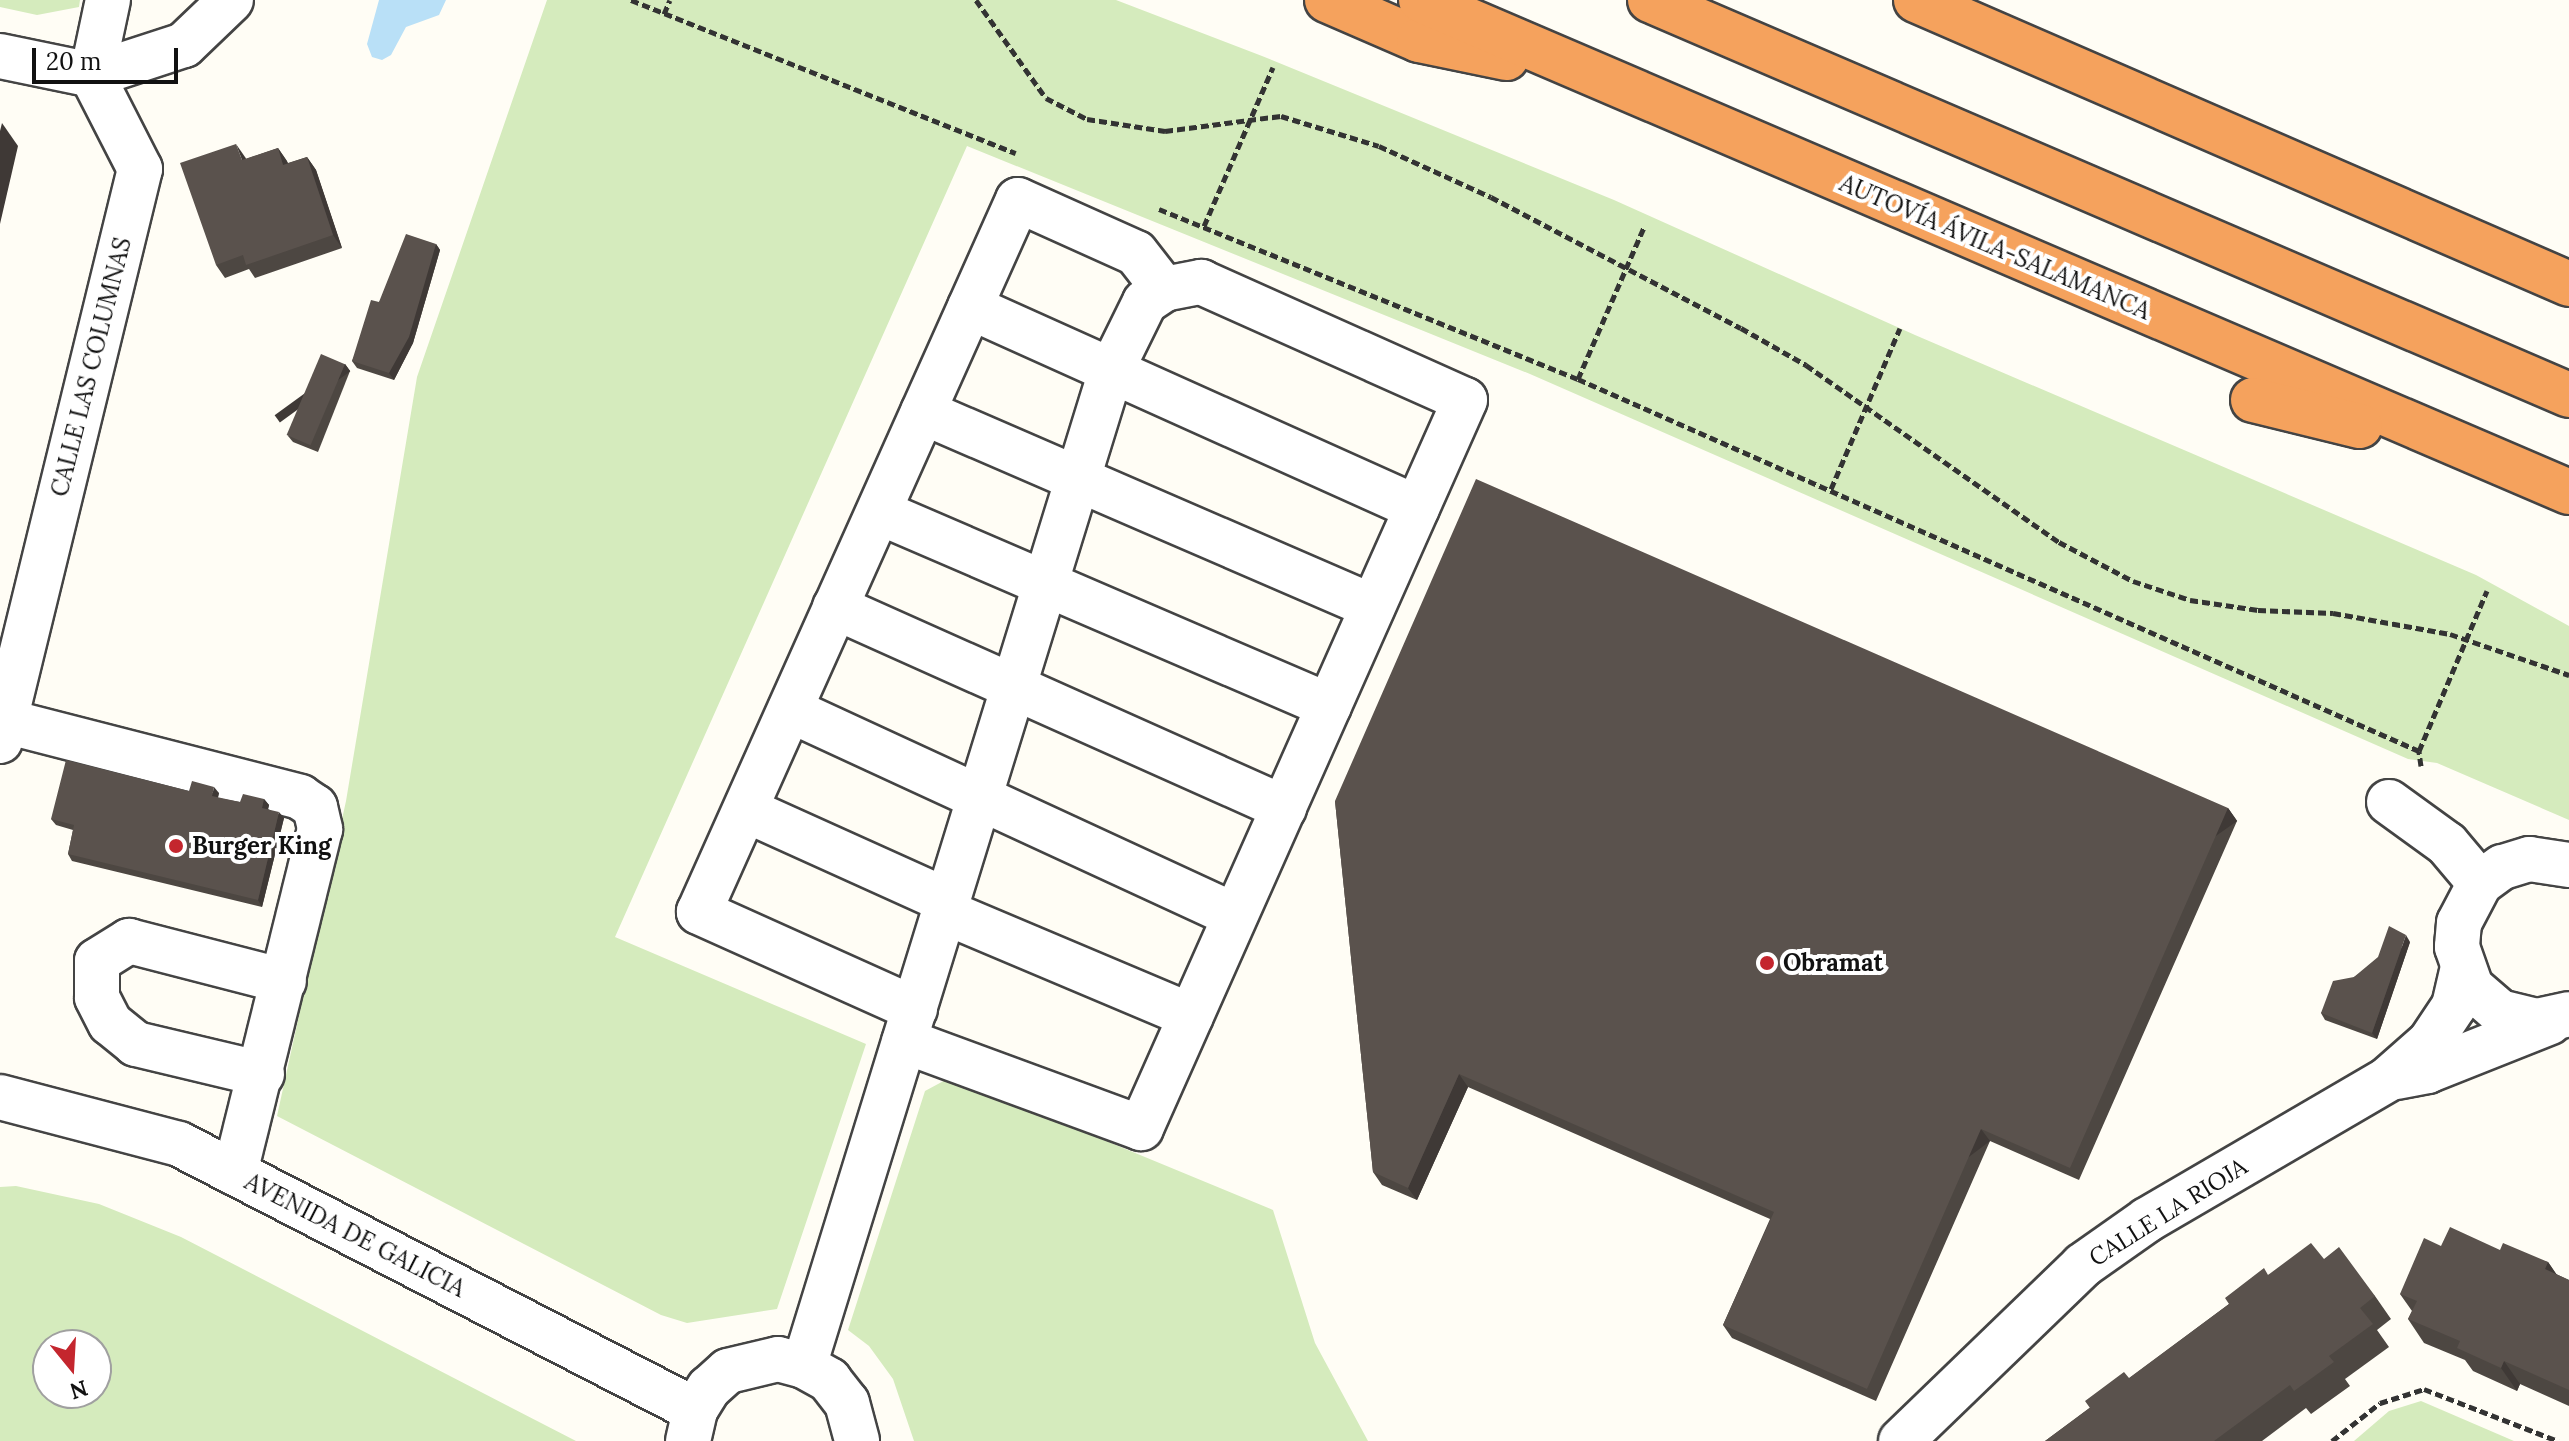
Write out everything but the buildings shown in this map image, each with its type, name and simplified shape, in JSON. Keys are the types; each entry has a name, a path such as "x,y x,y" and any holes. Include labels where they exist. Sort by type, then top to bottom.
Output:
{"highway":[{"path":"1327,0 1419,40 1595,76"},
{"name":"AUTOVÍA ÁVILA-SALAMANCA","path":"1421,0 2569,492"},
{"path":"1650,0 2569,395"},
{"path":"1713,0 1833,79"},
{"path":"1916,0 2569,284"},
{"path":"2253,400 2486,457"}],"street":[{"path":"92,75 108,0"},
{"path":"0,56 92,75 184,45 231,0"},
{"name":"CALLE LAS COLUMNAS","path":"2,731 140,169 92,75"},
{"path":"804,1366 910,1025 1111,371 1145,302 1164,289 1201,282 1465,400 1141,1128 910,1025 699,912 1018,200 1136,253 1164,289"},
{"path":"970,307 1417,508"},
{"path":"923,412 1373,607"},
{"path":"879,512 1329,706"},
{"path":"835,607 1284,808"},
{"path":"790,710 1235,916"},
{"path":"2,731 300,797 315,807 320,829 262,1074 235,1173"},
{"path":"2389,802 2447,844 2480,883"},
{"path":"746,810 946,907 1191,1016"},
{"path":"2563,1017 2537,1021 2500,1012 2484,1001 2462,970 2459,923 2480,883 2502,867 2529,859 2569,865"},
{"path":"262,1074 136,1044 110,1023 97,997 97,961 129,941 284,981"},
{"name":"CALLE LA RIOJA","path":"1901,1441 2083,1265 2147,1220 2388,1079 2430,1042 2454,1006 2462,970"},
{"name":"CALLE LA RIOJA","path":"2388,1079 2427,1071 2563,1017"},
{"name":"AVENIDA DE GALICIA","path":"0,1097 179,1144 691,1426"},
{"path":"691,1426 709,1388 728,1371 778,1359 804,1366 829,1380 847,1403 857,1441"}],"path":[{"path":"631,0 1019,154"},
{"path":"664,14 670,0"},
{"path":"976,0 1046,98 1087,119 1165,131 1281,116 1379,146 1626,267 1806,365 2059,542 2133,581 2190,600 2364,617 2467,638 2569,675"},
{"path":"1204,226 1273,67"},
{"path":"1147,204 1578,379 2419,751 2487,591"},
{"path":"1578,379 1644,227"},
{"path":"1831,489 1900,328"},
{"path":"2332,1441 2380,1403 2424,1389 2558,1441"}],"green space":[{"path":"0,0 80,0 79,7 37,15 0,7"},
{"path":"547,0 1116,0 1262,56 1614,200 1915,335 2476,575 2569,626 2569,820 2437,763 2408,759 1530,374 967,146 615,937 866,1044 777,1309 687,1323 661,1315 277,1116 346,801 417,377"},
{"path":"951,1077 1273,1210 1315,1343 1368,1441 914,1441 893,1379 869,1346 848,1330 925,1091"},
{"path":"16,1186 99,1204 181,1237 576,1441 0,1441 0,1187"},
{"path":"2421,1401 2514,1441 2354,1441 2389,1411"}],"water":[{"path":"379,0 446,0 439,15 406,27 391,55 382,60 372,57 367,44"}],"place":[{"name":"Burger King","path":"176,846"},
{"name":"Obramat","path":"1767,963"}]}
